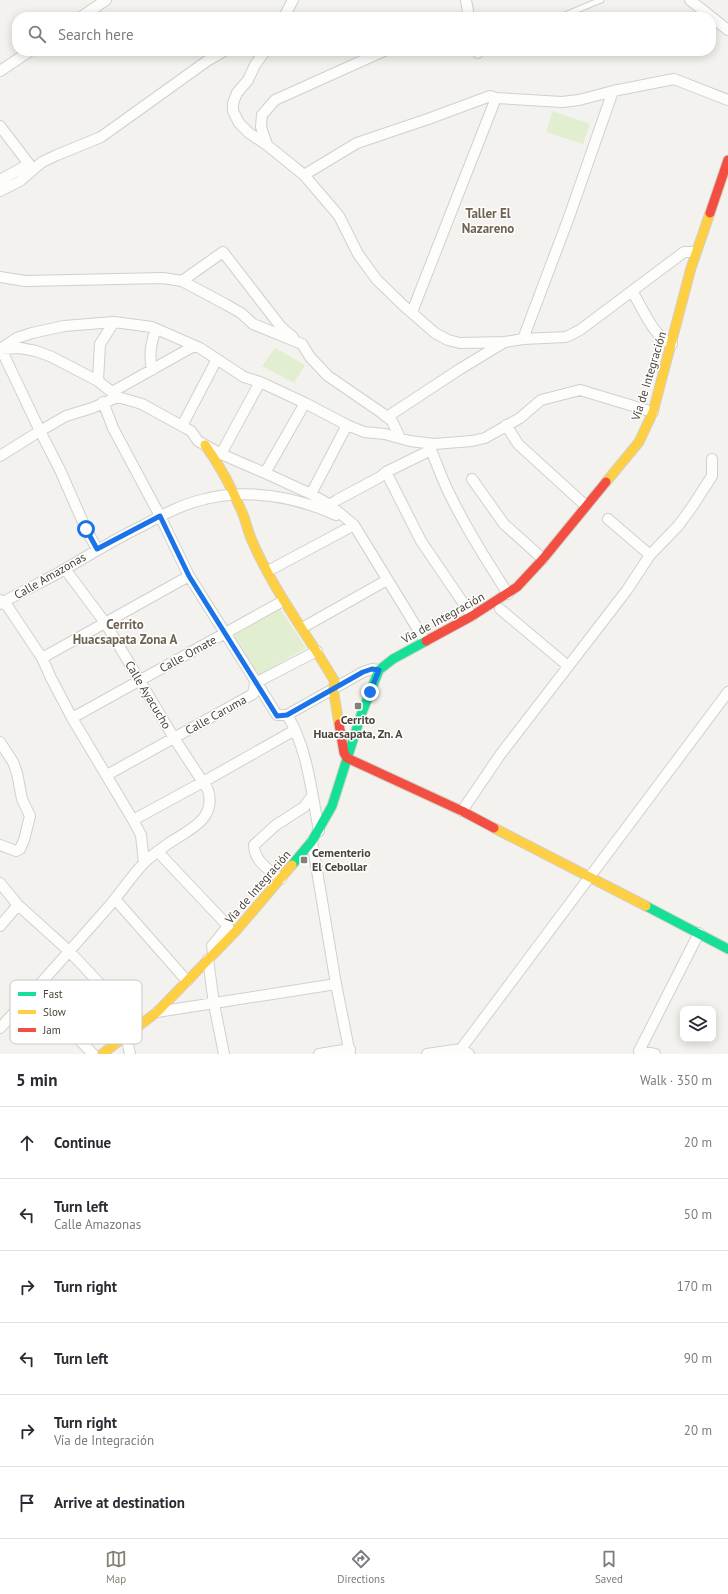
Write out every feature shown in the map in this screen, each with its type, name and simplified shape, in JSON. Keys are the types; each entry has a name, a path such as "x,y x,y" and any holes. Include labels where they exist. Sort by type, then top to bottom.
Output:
{"main road":[{"name":"Vía de Integración","path":"142,1024 157,1012 235,932 281,879 319,831 332,806 362,713 379,670 388,662 472,616 517,587 639,442 653,412 691,268 728,160"},
{"path":"205,444 217,462 234,495 253,543 283,601 317,650 335,682 333,688 344,753 347,758 462,811 728,949"},
{"name":"Vía de Integración","path":"102,1054 115,1044"}],"street":[{"path":"88,12 106,0"},
{"path":"466,0 467,12"},
{"path":"690,0 705,12"},
{"path":"287,12 295,1"},
{"path":"716,21 728,30"},
{"path":"0,71 22,56"},
{"path":"0,180 57,154 101,137 216,56"},
{"path":"261,56 255,65 248,80 237,93 233,103 233,111 239,122 249,133 267,145 304,175 339,216 358,254 377,280 435,333 448,340 460,343 505,342 574,334 684,252 696,252"},
{"path":"267,145 262,127 262,114 275,100 373,56"},
{"path":"304,175 357,143 490,96 496,98 562,102 579,100 613,91 674,79 728,100"},
{"path":"523,339 569,217 613,91"},
{"path":"412,312 496,98"},
{"path":"0,126 31,167"},
{"path":"0,191 20,181 31,167"},
{"path":"182,281 223,252 281,327 302,344 310,357 328,376 392,421 400,438"},
{"path":"0,277 25,281 163,278 182,281 227,304 241,313 253,324 298,341"},
{"path":"632,291 657,334 665,342 672,344"},
{"path":"98,381 100,344 114,322"},
{"path":"0,349 18,338 51,328 80,324 114,322 156,329 207,352 244,377 260,382 347,425 364,432 386,434 433,447"},
{"path":"152,370 150,363 152,338 156,329"},
{"path":"387,417 460,368 505,342"},
{"path":"0,456 66,416 92,408 103,402 152,370 194,346"},
{"path":"0,349 20,348 36,351 98,381 115,394 142,404 191,431 198,440 221,454 311,494 330,505 351,523 425,641"},
{"path":"0,349 97,549"},
{"path":"182,426 217,359"},
{"path":"221,454 260,382"},
{"path":"330,505 380,477 386,472 433,447 485,438 520,418 541,400 580,390 653,412"},
{"path":"103,402 113,428 160,516 189,576 277,716 287,715 363,672 372,669 379,670"},
{"path":"265,473 305,403"},
{"path":"311,494 347,425"},
{"path":"506,425 518,444 586,506"},
{"path":"433,447 448,492 476,545 508,594"},
{"path":"462,811 500,755 627,590 650,555 678,526 712,476 712,459"},
{"path":"386,472 421,541 472,616"},
{"path":"472,479 504,524 542,559"},
{"name":"Calle Amazonas","path":"1,602 65,569 97,549 160,516 207,498 234,495 272,497 306,504 324,510 351,523"},
{"path":"608,519 650,555"},
{"path":"268,571 351,523"},
{"name":"Calle Ayacucho","path":"43,980 115,899 144,863 204,818 210,807 211,798 208,790 174,738 106,624 65,569"},
{"path":"42,658 106,624 189,576"},
{"path":"302,628 387,580"},
{"name":"Calle Omate","path":"72,718 283,601"},
{"path":"1,602 8,606 42,658 50,678 72,718 134,820 141,835 144,863"},
{"path":"500,609 568,666"},
{"name":"Calle Caruma","path":"107,775 253,694 255,683 317,650"},
{"path":"427,1054 465,1052 590,877 728,692"},
{"path":"287,715 295,730 303,753 319,831"},
{"path":"134,820 295,730"},
{"path":"0,742 13,762 17,773 22,799 30,816 24,840 20,849 16,851 0,845"},
{"path":"281,879 261,863 254,850 254,844 276,825 304,807 312,796"},
{"path":"312,841 336,984 350,1051 319,1054"},
{"path":"158,852 228,926 212,946 211,957 214,1004 224,1054"},
{"path":"0,883 18,905 69,950 97,980"},
{"path":"115,899 187,981"},
{"path":"0,926 18,905"},
{"path":"655,1054 639,1052 699,933"},
{"path":"157,1012 336,984"},
{"name":"Calle Ayacucho","path":"0,1028 10,1017"},
{"path":"83,1044 93,1054"},
{"path":"128,1044 130,1054"}],"lane":[{"path":"572,12 602,0"}],"green space":[{"path":"553,111 590,124 583,144 546,132"},
{"path":"275,348 305,365 294,383 262,366"},
{"path":"280,609 306,648 258,675 232,636"}],"traffic: fast":[{"path":"292,865 312,841 332,806 361,715 379,670 393,659 426,641"},
{"path":"646,906 728,949"}],"traffic: slow":[{"path":"606,482 639,442 653,412 691,268 710,213"},
{"path":"205,445 222,471 231,489 244,517 252,540 271,579 335,682 333,688 339,724"},
{"path":"494,828 646,906"},
{"path":"142,1023 157,1012 235,932 292,865"},
{"path":"102,1054 115,1044"}],"traffic: jam":[{"path":"710,213 728,160"},
{"path":"426,641 472,616 517,587 543,559 606,482"},
{"path":"339,724 344,753 347,758 462,811 494,828"}],"place":[{"name":"Cerrito Huacsapata, Zn. A","path":"358,706"},
{"name":"Cementerio El Cebollar","path":"304,860"}],"district":[{"name":"Taller El Nazareno","path":"488,220"},
{"name":"Cerrito Huacsapata Zona A","path":"125,632"}],"route":[{"path":"86,529 97,549 160,516 189,576 277,716 287,715 363,672 372,669 379,670 376,674 370,692"}]}
